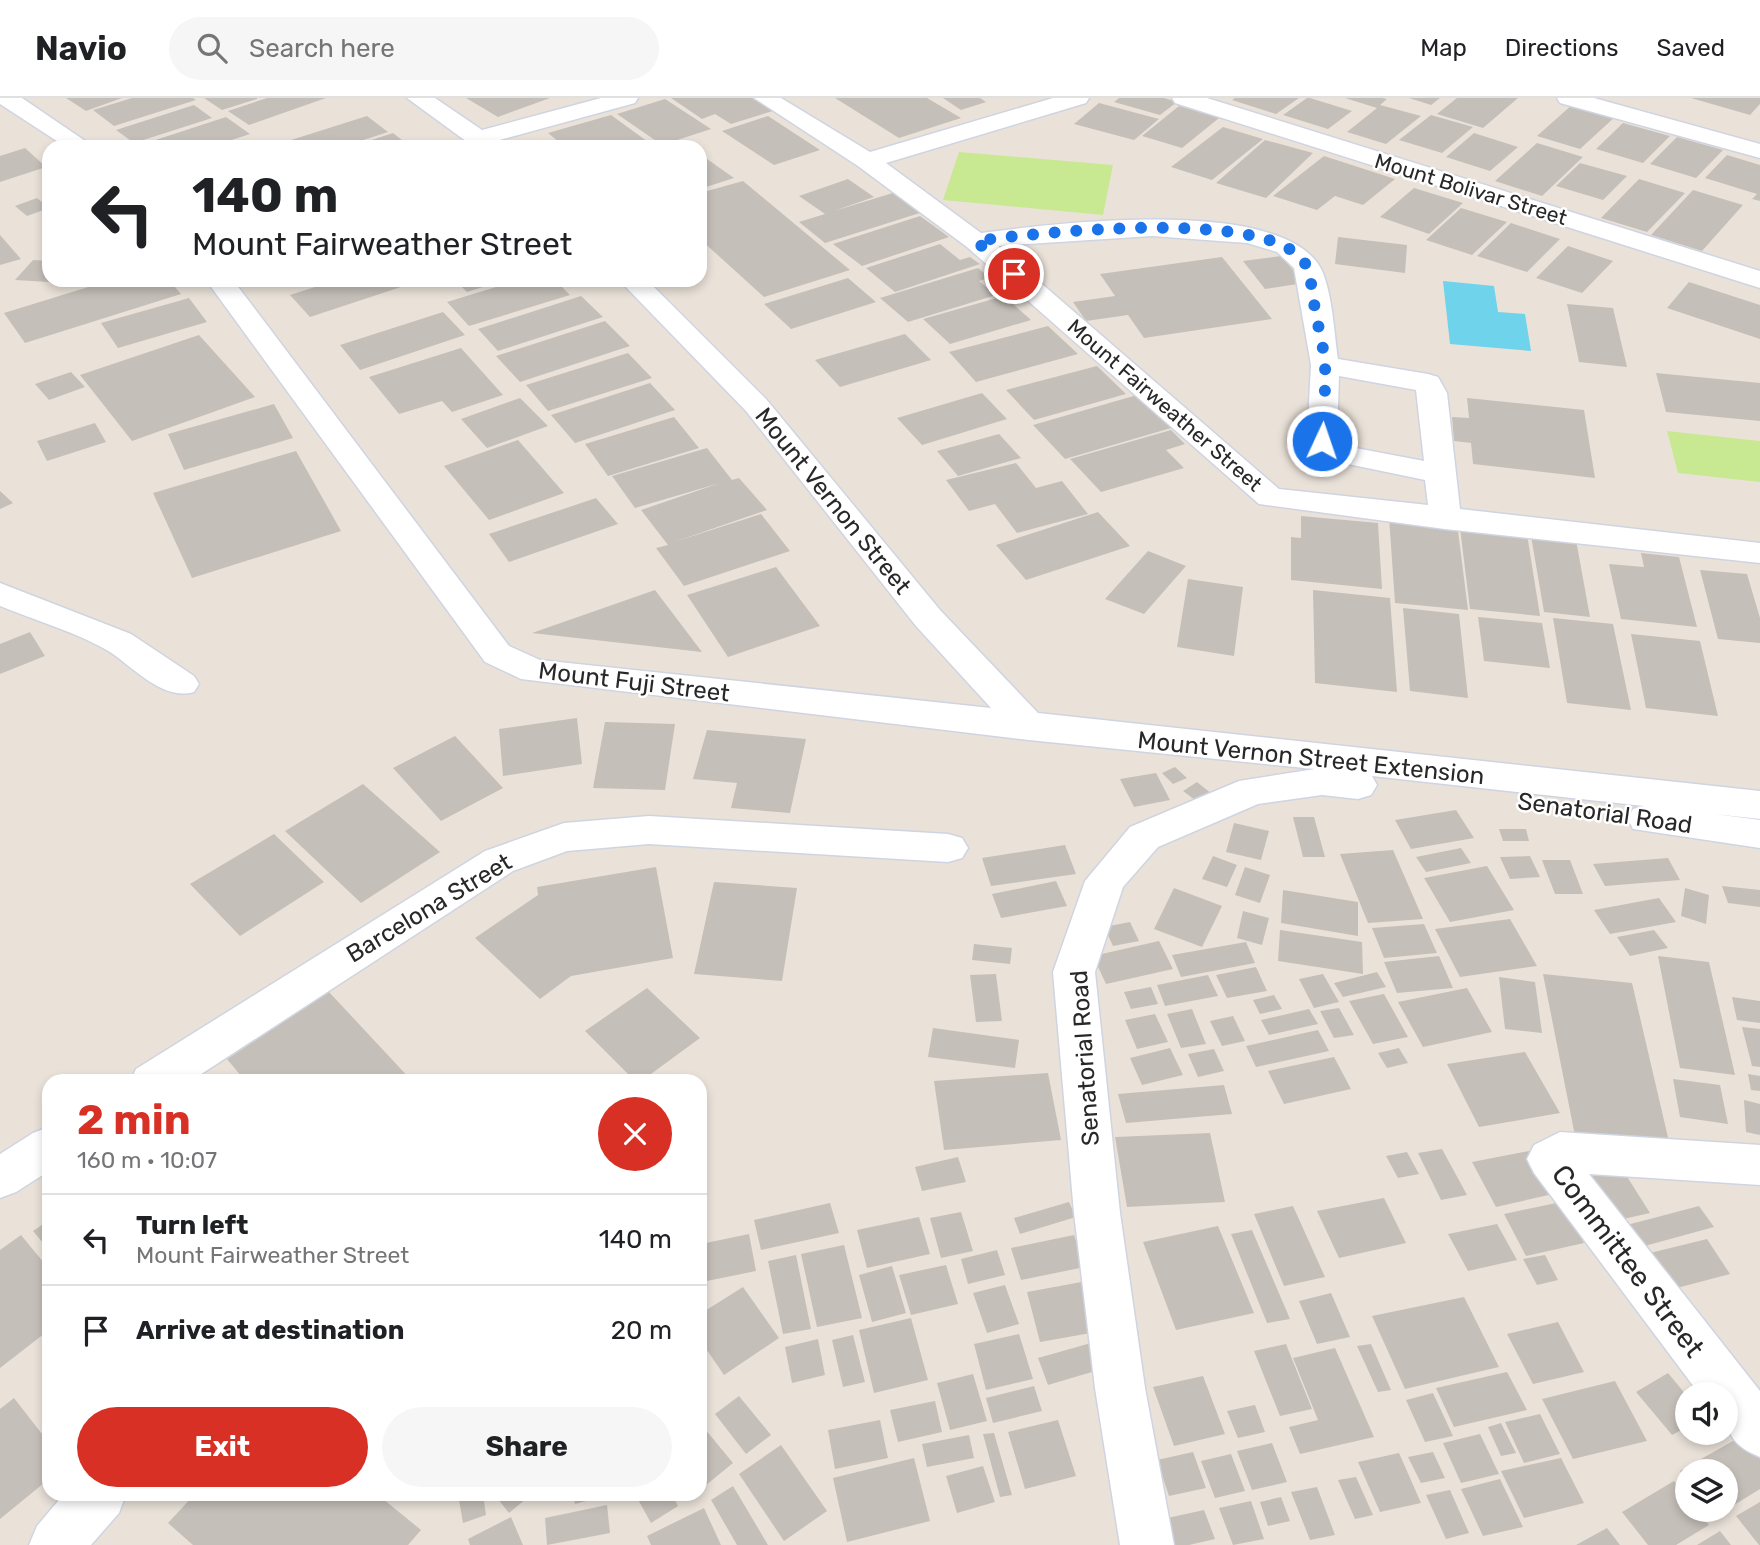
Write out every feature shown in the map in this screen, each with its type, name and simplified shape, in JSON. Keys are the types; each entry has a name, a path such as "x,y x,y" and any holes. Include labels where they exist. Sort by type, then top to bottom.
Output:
{"street":[{"path":"6,98 71,140"},
{"path":"418,98 480,140"},
{"path":"494,140 627,98"},
{"name":"Mount Fairweather Street","path":"765,98 867,161 976,241 1270,497 1760,553"},
{"path":"867,161 1078,98"},
{"name":"Mount Bolivar Street","path":"1182,98 1760,280"},
{"path":"1568,98 1760,151"},
{"path":"976,241 1078,231 1158,229 1222,231 1260,236 1279,242 1295,252 1307,266 1325,365 1322,441 1330,452 1440,474"},
{"name":"Mount Fuji Street","path":"224,287 497,654 533,671 1029,727"},
{"name":"Mount Vernon Street","path":"639,287 756,405 928,618 1029,727"},
{"path":"1325,365 1428,383 1445,519"},
{"path":"0,594 119,642 181,684"},
{"name":"Mount Vernon Street Extension","path":"1029,727 1760,805"},
{"name":"Senatorial Road","path":"1147,1545 1120,1388 1097,1213 1074,972 1105,881 1144,837 1252,791 1322,782 1442,791 1760,834"},
{"name":"Barcelona Street","path":"165,1074 499,861 564,837 649,830 948,848"},
{"path":"0,1178 42,1151"},
{"name":"Committee Street","path":"1760,1165 1568,1152 1552,1155 1550,1159 1760,1432"},
{"path":"56,1545 94,1501"}],"green space":[{"path":"959,152 1113,165 1103,215 943,200"},
{"path":"1667,431 1760,441 1760,482 1678,473"}],"water":[{"path":"1443,281 1494,286 1498,312 1525,314 1531,351 1450,344"}],"building":[{"path":"66,98 122,98 86,111"},
{"path":"132,98 196,100 114,126 93,110"},
{"path":"204,98 257,98 257,99 222,110"},
{"path":"267,98 326,98 249,125 228,111"},
{"path":"466,98 550,98 498,117"},
{"path":"671,98 757,98 776,110 731,124 715,114 702,119"},
{"path":"835,98 927,98 961,118 899,138"},
{"path":"943,98 980,98 986,102 961,110"},
{"path":"1119,98 1164,98 1177,102 1160,115 1114,102"},
{"path":"1299,98 1276,114 1232,100"},
{"path":"1307,98 1352,111 1328,129 1283,115"},
{"path":"1345,98 1387,99 1380,105 1421,116 1386,144 1347,132 1377,108"},
{"path":"1409,98 1440,98 1431,105"},
{"path":"1457,98 1518,98 1483,128 1437,114"},
{"path":"1691,98 1760,98 1760,104 1750,115"},
{"path":"665,99 711,129 677,140 655,140 617,114"},
{"path":"1099,103 1159,119 1134,140 1074,124"},
{"path":"1573,104 1616,116 1580,149 1537,136"},
{"path":"194,105 212,118 143,140 130,140 116,130"},
{"path":"1179,106 1219,118 1182,148 1142,136"},
{"path":"611,115 645,140 556,140 548,133"},
{"path":"1431,115 1473,127 1442,153 1399,140"},
{"path":"367,116 388,132 363,140 291,140"},
{"path":"768,116 820,150 774,165 722,131"},
{"path":"226,117 250,134 232,140 155,140"},
{"path":"1623,123 1670,136 1643,163 1596,149"},
{"path":"1223,127 1263,139 1212,180 1171,167"},
{"path":"393,133 402,140 372,140"},
{"path":"1474,133 1518,147 1490,171 1446,157"},
{"path":"1677,137 1723,150 1696,178 1650,164"},
{"path":"1265,140 1313,153 1266,198 1216,183"},
{"path":"1537,143 1583,157 1542,196 1495,181"},
{"path":"25,148 42,163 42,168 0,182 0,156"},
{"path":"1727,155 1760,165 1760,201 1752,199 1757,194 1705,178"},
{"path":"1324,156 1395,179 1363,205 1335,196 1317,210 1273,196"},
{"path":"707,159 734,178 707,187"},
{"path":"1580,163 1627,176 1603,200 1556,186"},
{"path":"848,179 874,197 834,211 896,192 923,212 825,243 799,222 825,214 799,196"},
{"path":"1639,179 1685,193 1647,232 1601,218"},
{"path":"743,181 850,270 764,297 707,245 707,191"},
{"path":"1414,188 1463,203 1429,234 1380,217"},
{"path":"1693,190 1743,205 1702,251 1651,235"},
{"path":"37,198 42,202 42,211 27,216 15,206"},
{"path":"1461,208 1507,222 1472,255 1426,240"},
{"path":"920,216 949,237 862,266 833,244"},
{"path":"1511,223 1560,239 1527,272 1477,256"},
{"path":"0,235 21,259 0,265"},
{"path":"1338,237 1407,245 1405,273 1335,264"},
{"path":"940,244 960,260 970,257 980,264 895,292 866,268"},
{"path":"1568,246 1613,261 1582,293 1536,278"},
{"path":"1281,256 1304,283 1265,289 1243,261"},
{"path":"1222,257 1272,319 1144,338 1128,315 1086,321 1073,302 1115,296 1100,274"},
{"path":"33,260 42,261 42,282 15,280"},
{"path":"978,268 990,278 979,281 996,295 908,322 880,298"},
{"path":"848,278 876,302 791,329 764,304"},
{"path":"1689,282 1760,305 1760,339 1667,308"},
{"path":"88,287 175,287 181,294 25,343 4,313"},
{"path":"315,287 401,287 310,317 290,295"},
{"path":"462,287 483,287 467,292"},
{"path":"496,287 562,287 570,295 469,326 447,302"},
{"path":"581,296 603,317 498,351 478,329"},
{"path":"1004,296 1031,320 950,344 923,319"},
{"path":"189,298 207,322 118,348 101,323"},
{"path":"1567,304 1613,308 1627,367 1579,362"},
{"path":"443,312 465,335 360,370 340,345"},
{"path":"605,321 630,346 520,382 496,356"},
{"path":"1048,326 1078,354 976,382 949,352"},
{"path":"905,334 931,360 840,387 815,360"},
{"path":"199,335 255,397 132,441 80,375"},
{"path":"461,348 503,395 452,412 442,401 399,414 369,377"},
{"path":"628,353 652,378 548,411 526,385"},
{"path":"1097,366 1126,394 1034,420 1006,390"},
{"path":"71,372 85,387 49,400 35,384"},
{"path":"1656,373 1760,383 1760,421 1666,412"},
{"path":"650,383 675,410 575,443 551,415"},
{"path":"982,393 1007,419 922,445 897,418"},
{"path":"1137,395 1171,428 1065,459 1033,425"},
{"path":"520,398 548,426 487,448 461,419"},
{"path":"1467,398 1584,410 1595,478 1473,464 1471,443 1454,441 1452,417 1469,418"},
{"path":"274,404 293,438 184,470 168,434"},
{"path":"674,417 699,448 608,476 585,444"},
{"path":"95,423 106,442 47,461 37,441"},
{"path":"1171,430 1185,444 1166,450 1184,468 1101,492 1070,459"},
{"path":"999,434 1021,458 958,476 937,451"},
{"path":"518,440 564,493 489,520 444,466"},
{"path":"707,448 732,480 739,478 767,510 674,542 761,514 790,551 684,586 656,548 668,545 641,510 720,483 635,508 612,476"},
{"path":"296,451 341,531 192,578 153,493"},
{"path":"1016,463 1036,488 1062,481 1088,514 1017,533 995,504 969,511 946,480"},
{"path":"0,491 13,503 0,509"},
{"path":"596,498 618,524 509,562 489,534"},
{"path":"1098,512 1130,546 1026,580 996,545"},
{"path":"1301,516 1378,523 1382,589 1291,580 1291,537 1301,538"},
{"path":"1389,517 1457,523 1468,610 1395,603"},
{"path":"1460,528 1527,534 1540,616 1470,609"},
{"path":"1531,536 1576,540 1590,617 1544,612"},
{"path":"1148,551 1186,566 1144,614 1105,599"},
{"path":"1641,553 1679,557 1697,627 1621,619 1609,564 1644,567"},
{"path":"776,567 820,626 728,657 687,595"},
{"path":"1700,570 1747,574 1760,618 1760,643 1718,639"},
{"path":"1188,579 1243,587 1234,656 1177,647"},
{"path":"655,590 702,652 532,633"},
{"path":"1313,590 1390,598 1397,692 1315,683"},
{"path":"1403,608 1459,614 1468,698 1410,691"},
{"path":"1478,617 1542,623 1550,668 1484,661"},
{"path":"1553,618 1613,624 1631,710 1567,703"},
{"path":"30,632 45,656 0,674 0,644"},
{"path":"1631,634 1700,641 1718,716 1646,708"},
{"path":"577,718 582,764 503,776 499,729"},
{"path":"605,722 675,724 665,790 593,788"},
{"path":"707,730 806,739 790,813 731,808 737,783 693,779"},
{"path":"455,736 503,788 441,821 393,768"},
{"path":"1175,767 1187,778 1173,784 1162,773"},
{"path":"1156,773 1170,800 1134,807 1120,779"},
{"path":"1197,782 1212,794 1199,803 1183,791"},
{"path":"363,784 440,852 361,903 285,831"},
{"path":"1456,810 1474,838 1411,849 1395,820"},
{"path":"1293,817 1314,817 1325,857 1303,857"},
{"path":"1234,823 1269,831 1261,860 1226,852"},
{"path":"1499,829 1526,829 1529,841 1503,841"},
{"path":"274,834 324,882 240,936 190,884"},
{"path":"1065,845 1076,874 991,886 982,858"},
{"path":"1461,848 1471,863 1426,872 1416,857"},
{"path":"1393,850 1423,919 1368,923 1340,854"},
{"path":"1213,856 1237,865 1227,887 1202,879"},
{"path":"1530,856 1540,877 1510,879 1500,857"},
{"path":"1668,858 1680,880 1605,886 1593,864"},
{"path":"1542,860 1570,860 1583,894 1555,894"},
{"path":"1487,866 1514,910 1450,922 1424,878"},
{"path":"656,867 673,958 571,976 540,999 475,938 538,895 537,887"},
{"path":"1245,867 1270,875 1260,903 1235,895"},
{"path":"1056,881 1067,906 1001,918 992,894"},
{"path":"714,882 797,888 782,981 694,974"},
{"path":"1722,886 1760,890 1760,907 1728,903"},
{"path":"1174,888 1222,906 1202,947 1154,929"},
{"path":"1685,888 1709,895 1706,924 1681,916"},
{"path":"1283,890 1358,902 1358,936 1281,923"},
{"path":"1659,898 1676,922 1610,934 1594,910"},
{"path":"1243,911 1269,918 1262,945 1237,938"},
{"path":"1510,919 1537,966 1460,977 1435,929"},
{"path":"1130,922 1139,941 1113,946 1104,927"},
{"path":"1424,924 1437,953 1384,958 1372,928"},
{"path":"1280,930 1362,942 1363,974 1278,961"},
{"path":"1654,930 1668,948 1630,956 1617,937"},
{"path":"1159,941 1173,969 1106,984 1093,956"},
{"path":"1246,942 1255,963 1181,977 1172,955"},
{"path":"974,944 1012,948 1010,964 972,960"},
{"path":"1439,956 1453,988 1397,993 1384,962"},
{"path":"1658,956 1709,962 1735,1075 1680,1068"},
{"path":"1256,967 1267,991 1227,998 1216,975"},
{"path":"1377,972 1386,987 1343,997 1334,983"},
{"path":"996,974 1002,1021 976,1022 970,975"},
{"path":"1323,974 1339,1002 1314,1008 1299,979"},
{"path":"1543,974 1632,983 1670,1146 1575,1136"},
{"path":"1208,975 1218,996 1165,1006 1157,985"},
{"path":"1499,977 1535,982 1542,1033 1505,1029"},
{"path":"1151,987 1158,1004 1131,1009 1124,992"},
{"path":"647,988 700,1038 651,1074 628,1074 585,1031"},
{"path":"1467,988 1492,1032 1423,1047 1398,1002"},
{"path":"329,992 406,1074 239,1074 227,1059"},
{"path":"1384,994 1408,1037 1373,1044 1349,1001"},
{"path":"1274,995 1282,1009 1260,1014 1253,1000"},
{"path":"1732,997 1760,1001 1760,1023 1737,1020"},
{"path":"1339,1008 1354,1035 1334,1038 1320,1011"},
{"path":"1192,1009 1206,1044 1181,1048 1167,1014"},
{"path":"1309,1009 1318,1024 1269,1035 1261,1020"},
{"path":"1155,1014 1168,1042 1137,1049 1125,1020"},
{"path":"1233,1016 1245,1041 1222,1046 1210,1021"},
{"path":"1742,1027 1760,1029 1760,1067 1752,1066"},
{"path":"933,1028 1019,1040 1015,1068 928,1057"},
{"path":"1318,1030 1329,1051 1256,1067 1246,1046"},
{"path":"1170,1048 1183,1075 1142,1085 1130,1058"},
{"path":"1399,1048 1408,1063 1387,1068 1378,1053"},
{"path":"1214,1049 1224,1071 1198,1077 1188,1054"},
{"path":"1525,1052 1560,1113 1479,1127 1447,1064"},
{"path":"1334,1057 1351,1089 1284,1104 1268,1071"},
{"path":"1048,1073 1061,1140 944,1150 934,1081"},
{"path":"1748,1074 1760,1076 1760,1091 1751,1090"},
{"path":"1673,1079 1720,1085 1728,1124 1680,1117"},
{"path":"1224,1085 1232,1114 1126,1123 1118,1094"},
{"path":"1744,1100 1760,1104 1760,1135 1746,1132"},
{"path":"1210,1133 1225,1202 1127,1207 1115,1137"},
{"path":"1442,1149 1467,1195 1441,1200 1418,1153"},
{"path":"1529,1151 1553,1194 1496,1207 1472,1162"},
{"path":"1407,1152 1419,1174 1398,1178 1386,1156"},
{"path":"958,1157 966,1182 922,1191 915,1167"},
{"path":"1621,1167 1650,1213 1610,1222 1582,1175"},
{"path":"1384,1198 1406,1243 1339,1258 1317,1211"},
{"path":"1069,1202 1076,1217 1020,1234 1014,1218"},
{"path":"1561,1202 1584,1243 1526,1256 1504,1214"},
{"path":"830,1203 839,1233 761,1250 754,1220"},
{"path":"1293,1206 1325,1277 1284,1286 1254,1214"},
{"path":"1699,1206 1714,1227 1641,1247 1627,1225"},
{"path":"961,1212 973,1251 941,1258 930,1218"},
{"path":"919,1217 930,1254 867,1268 857,1230"},
{"path":"1497,1224 1517,1260 1468,1271 1448,1234"},
{"path":"42,1225 42,1242 33,1231"},
{"path":"1218,1226 1254,1313 1176,1330 1143,1242"},
{"path":"1252,1230 1290,1319 1267,1323 1231,1234"},
{"path":"749,1234 756,1271 707,1281 707,1243"},
{"path":"21,1235 42,1260 42,1335 0,1368 0,1250"},
{"path":"1074,1235 1085,1267 1021,1280 1011,1248"},
{"path":"1707,1239 1730,1274 1673,1289 1650,1253"},
{"path":"844,1245 862,1318 817,1327 801,1254"},
{"path":"997,1250 1005,1275 968,1284 961,1259"},
{"path":"796,1255 811,1329 783,1334 768,1261"},
{"path":"1545,1255 1558,1280 1537,1285 1523,1259"},
{"path":"946,1265 958,1304 911,1315 899,1275"},
{"path":"892,1266 906,1313 872,1322 859,1275"},
{"path":"1087,1281 1102,1331 1040,1342 1027,1292"},
{"path":"1005,1285 1019,1324 987,1333 973,1293"},
{"path":"743,1287 779,1338 724,1375 707,1350 707,1310"},
{"path":"1331,1293 1350,1337 1317,1344 1299,1301"},
{"path":"1464,1297 1499,1367 1405,1389 1372,1316"},
{"path":"911,1318 928,1380 874,1393 859,1330"},
{"path":"1558,1322 1584,1372 1533,1384 1507,1334"},
{"path":"1019,1334 1033,1379 986,1390 974,1344"},
{"path":"853,1335 865,1382 843,1387 832,1340"},
{"path":"818,1339 825,1375 792,1383 785,1347"},
{"path":"1091,1343 1102,1369 1048,1385 1038,1358"},
{"path":"1286,1344 1312,1409 1280,1416 1254,1351"},
{"path":"1371,1344 1391,1390 1378,1392 1357,1346"},
{"path":"1335,1348 1374,1437 1300,1454 1289,1427 1318,1420 1293,1358"},
{"path":"1507,1372 1527,1410 1454,1427 1436,1388"},
{"path":"1668,1373 1675,1382 1675,1433 1672,1435 1636,1392"},
{"path":"973,1374 987,1421 950,1430 937,1383"},
{"path":"1203,1376 1225,1434 1174,1446 1153,1387"},
{"path":"1615,1381 1647,1441 1573,1459 1542,1399"},
{"path":"1034,1386 1042,1411 993,1423 986,1398"},
{"path":"1433,1393 1453,1436 1425,1442 1406,1400"},
{"path":"739,1396 771,1435 746,1454 715,1414"},
{"path":"14,1398 42,1434 42,1485 0,1519 0,1409"},
{"path":"935,1401 942,1432 898,1442 890,1410"},
{"path":"1255,1405 1265,1432 1238,1438 1227,1411"},
{"path":"1540,1414 1560,1454 1524,1463 1505,1422"},
{"path":"880,1420 888,1458 835,1469 828,1430"},
{"path":"1058,1420 1076,1476 1025,1489 1008,1432"},
{"path":"1501,1423 1516,1453 1501,1456 1488,1427"},
{"path":"707,1431 733,1463 707,1484"},
{"path":"994,1433 1012,1495 1000,1497 983,1434"},
{"path":"1747,1433 1760,1448 1760,1489 1738,1503 1738,1459 1701,1459 1726,1445 1738,1445 1738,1438"},
{"path":"1480,1434 1499,1474 1461,1483 1443,1443"},
{"path":"969,1435 974,1458 927,1467 922,1444"},
{"path":"1272,1443 1287,1482 1252,1490 1237,1451"},
{"path":"781,1445 827,1511 784,1541 739,1474"},
{"path":"1193,1452 1206,1488 1169,1496 1157,1460"},
{"path":"1433,1452 1445,1478 1421,1483 1408,1457"},
{"path":"1399,1453 1421,1503 1380,1512 1358,1462"},
{"path":"1231,1454 1245,1491 1215,1498 1201,1461"},
{"path":"914,1458 930,1521 847,1542 833,1478"},
{"path":"1561,1458 1584,1503 1524,1518 1501,1471"},
{"path":"983,1466 995,1502 957,1513 946,1476"},
{"path":"1356,1477 1373,1515 1355,1519 1338,1480"},
{"path":"1500,1479 1523,1527 1483,1536 1461,1489"},
{"path":"1674,1481 1675,1522 1707,1522 1709,1525 1676,1545 1648,1545 1622,1512"},
{"path":"733,1486 768,1545 737,1545 711,1500"},
{"path":"1317,1487 1335,1535 1310,1540 1291,1492"},
{"path":"1450,1490 1469,1533 1446,1539 1426,1495"},
{"path":"1281,1497 1290,1521 1268,1526 1260,1502"},
{"path":"188,1501 386,1501 421,1530 408,1545 193,1545 168,1523"},
{"path":"459,1501 484,1501 486,1515 463,1523"},
{"path":"500,1501 524,1501 509,1513"},
{"path":"639,1501 676,1501 678,1506 651,1523"},
{"path":"1251,1501 1264,1539 1233,1545 1219,1508"},
{"path":"1760,1502 1760,1545 1738,1519 1738,1515"},
{"path":"607,1505 610,1533 547,1545 545,1518"},
{"path":"704,1508 721,1545 651,1545 647,1536"},
{"path":"1204,1510 1215,1539 1189,1545 1171,1545 1163,1519"},
{"path":"511,1517 523,1545 470,1545 468,1539"},
{"path":"1607,1528 1620,1545 1576,1545"},
{"path":"1720,1531 1731,1545 1697,1545"}],"route":[{"path":"1014,274 976,241 1023,234 1147,229 1222,231 1260,236 1279,242 1295,252 1307,266 1325,365 1322,441"}]}
